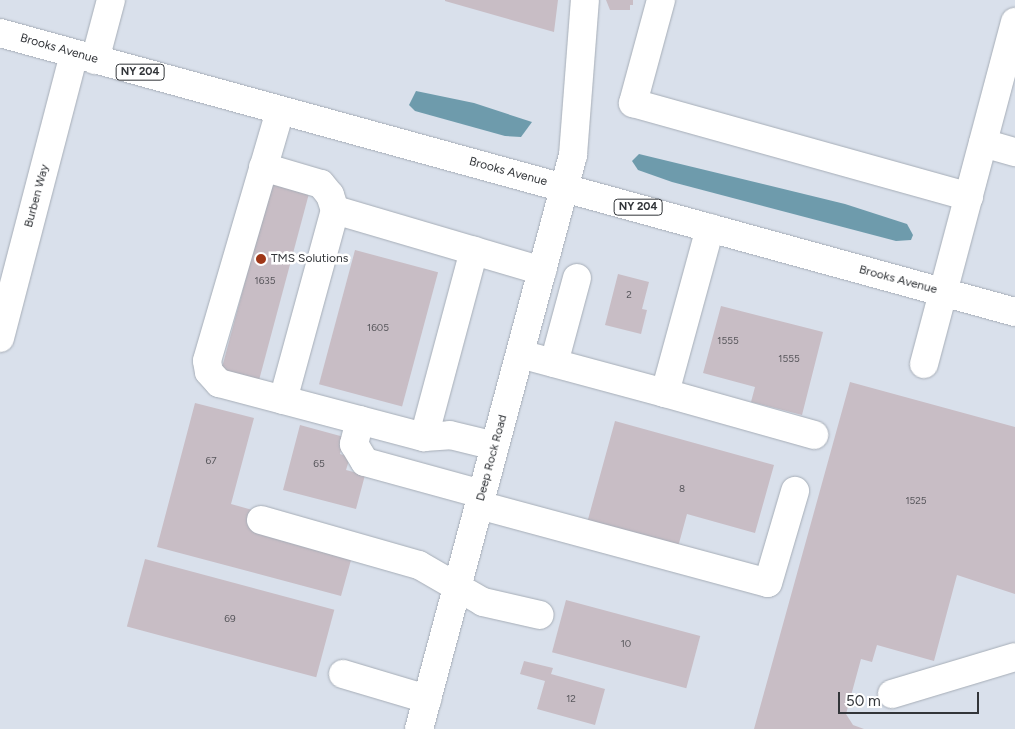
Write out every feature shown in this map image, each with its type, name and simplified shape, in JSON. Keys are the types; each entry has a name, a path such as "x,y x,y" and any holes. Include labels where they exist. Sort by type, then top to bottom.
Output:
{"main road":[{"name":"Burben Way","path":"0,338 84,57 111,0"},
{"name":"Deep Rock Road","path":"419,729 565,187 577,127 585,0"},
{"path":"661,0 633,103 969,197"},
{"path":"924,364 1015,22"},
{"name":"Brooks Avenue","path":"0,33 1015,312"},
{"path":"280,111 207,361 210,372 219,383 424,437 450,435 495,446"},
{"path":"983,144 1015,152"},
{"path":"264,167 321,184 330,195 335,210 283,400"},
{"path":"335,210 542,271"},
{"path":"665,393 710,228"},
{"path":"424,437 474,251"},
{"path":"554,363 577,278"},
{"path":"520,354 814,435"},
{"path":"360,420 354,444 364,462 481,500 768,583 795,491"},
{"path":"261,520 419,565 483,602 540,615"},
{"path":"892,694 1015,657"},
{"path":"343,674 427,699"}],"water":[{"path":"416,91 474,103 532,122 521,137 505,136 415,111 409,105"},
{"path":"639,154 845,204 907,224 913,235 911,240 896,241 672,182 638,170 632,161"}],"building":[{"path":"558,0 554,32 445,1"},
{"path":"606,0 633,0 633,5 630,5 630,10 610,10"},
{"path":"272,181 310,191 259,381 221,371"},
{"path":"355,250 438,272 402,407 319,384"},
{"path":"618,274 649,282 642,309 647,310 641,334 605,325"},
{"path":"721,306 823,332 802,415 751,402 755,387 703,373"},
{"path":"850,382 1015,427 1015,594 957,575 934,661 877,645 872,662 861,659 846,714 853,725 864,729 754,729"},
{"path":"195,403 254,418 231,504 256,511 353,553 341,596 157,547"},
{"path":"615,421 774,465 755,533 687,514 678,547 587,523"},
{"path":"300,425 344,437 340,454 350,457 346,470 365,475 356,509 283,490"},
{"path":"145,559 334,610 316,677 127,627"},
{"path":"566,600 700,636 686,688 552,652"},
{"path":"524,661 553,668 551,674 605,689 595,725 537,709 545,681 520,674"}],"place":[{"name":"TMS Solutions","path":"261,259"}]}
